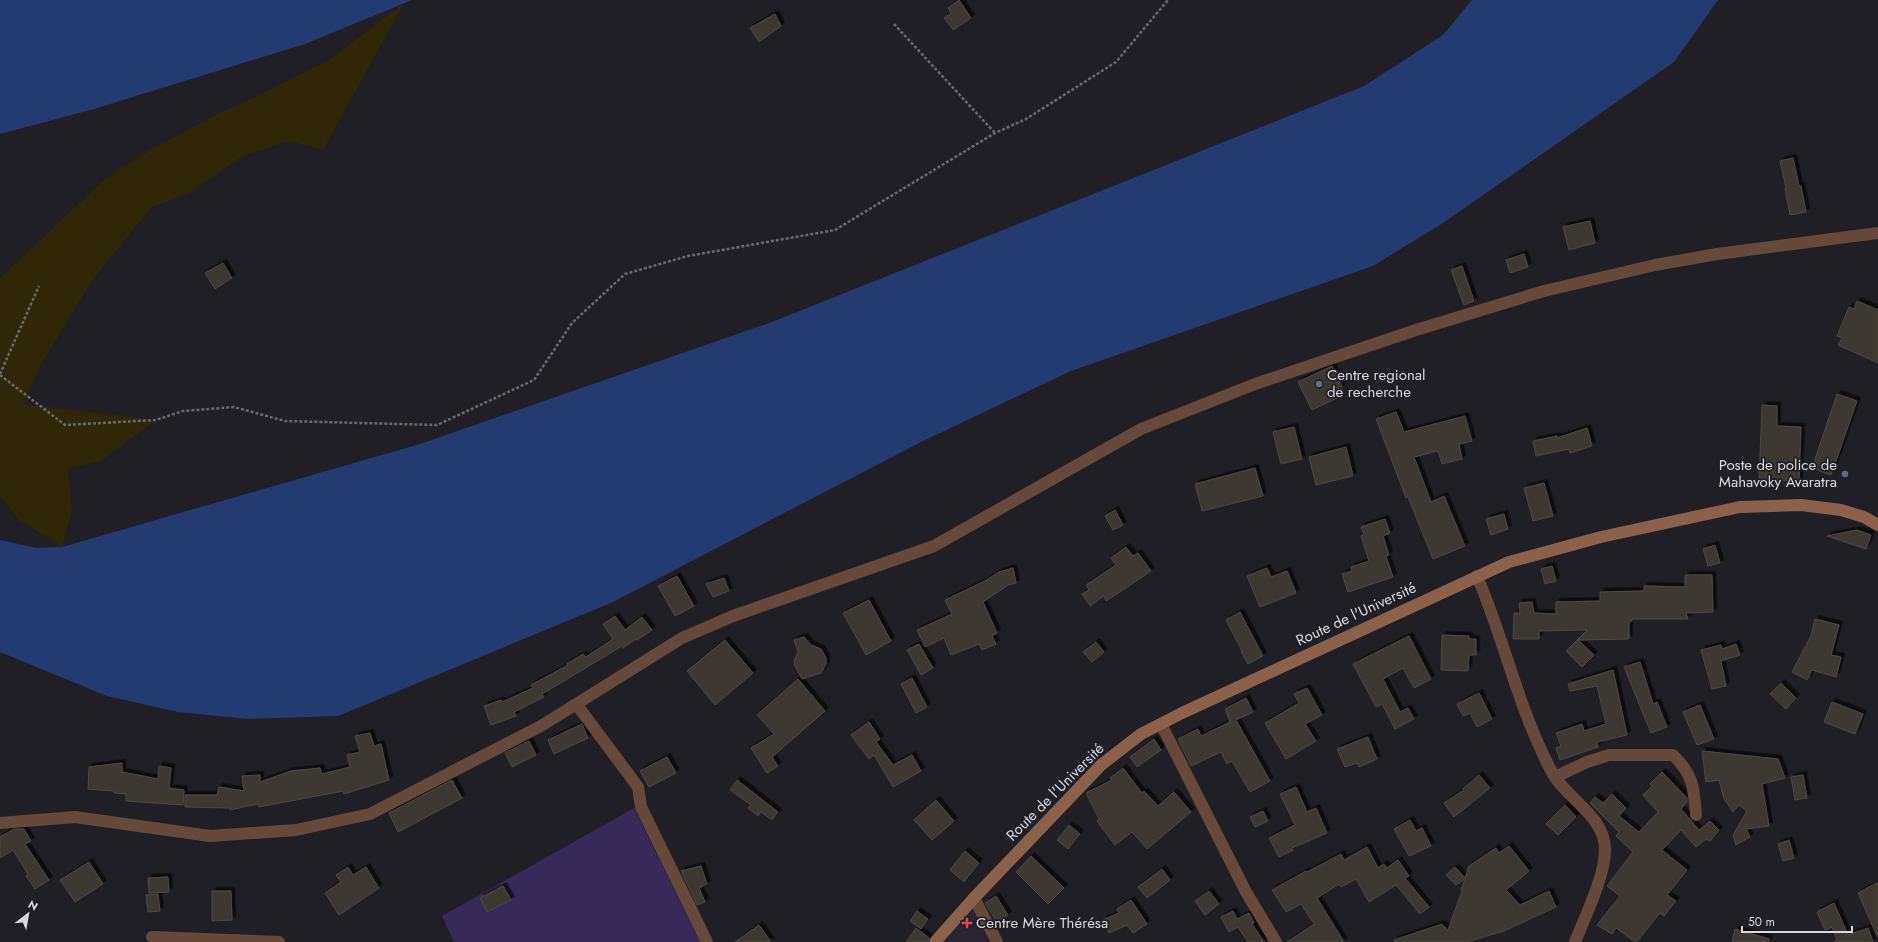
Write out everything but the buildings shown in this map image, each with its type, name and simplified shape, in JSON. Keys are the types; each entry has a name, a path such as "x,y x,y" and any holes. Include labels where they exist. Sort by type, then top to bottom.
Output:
{"street":[{"path":"0,823 75,817 210,836 296,830 370,814 540,726 682,638 733,616 934,546 1141,429 1255,384 1416,330 1544,291 1655,265 1717,254 1878,234"},
{"name":"Route de l'Université","path":"935,942 974,898 1101,765 1141,734 1477,576 1509,562 1601,537 1740,507 1801,506 1841,510 1864,517 1878,525"},
{"path":"1477,576 1492,611 1526,718 1543,755 1555,777 1592,817 1601,833 1605,849 1595,892 1575,942"},
{"path":"577,704 638,787 641,807 707,942"},
{"path":"1161,724 1246,892 1276,942"},
{"path":"1555,777 1587,762 1609,755 1673,755 1684,765 1693,787 1696,815"},
{"path":"974,898 997,942"},
{"path":"152,937 279,942"}],"path":[{"path":"39,286 0,374 65,425 156,420 183,411 234,407 285,421 437,425 534,380 572,323 625,274 688,256 835,230 994,133 1026,119 1116,62 1168,0"},
{"path":"894,24 994,133"}],"shaded area":[{"path":"634,808 700,942 454,942 442,916"},
{"name":"Centre Mère Thérésa","path":"970,904 989,942 938,942"}],"sand":[{"path":"404,3 323,150 289,141 243,156 194,190 151,208 94,278 41,364 24,404 156,420 99,462 68,468 72,511 62,547 18,519 0,496 0,278 106,178 150,150 217,114 270,90 330,59"}],"water":[{"path":"0,0 412,0 305,44 94,109 0,134"},
{"path":"1472,0 1718,0 1674,62 1443,223 1373,266 1071,371 921,442 613,602 338,716 248,719 178,712 107,696 0,652 0,540 37,548 62,547 420,444 772,322 1364,86 1443,35"}],"place":[{"name":"Centre regional de recherche","path":"1319,384"},
{"name":"Poste de police de Mahavoky Avaratra","path":"1845,474"},
{"name":"Centre Mère Thérésa","path":"967,923"}]}
